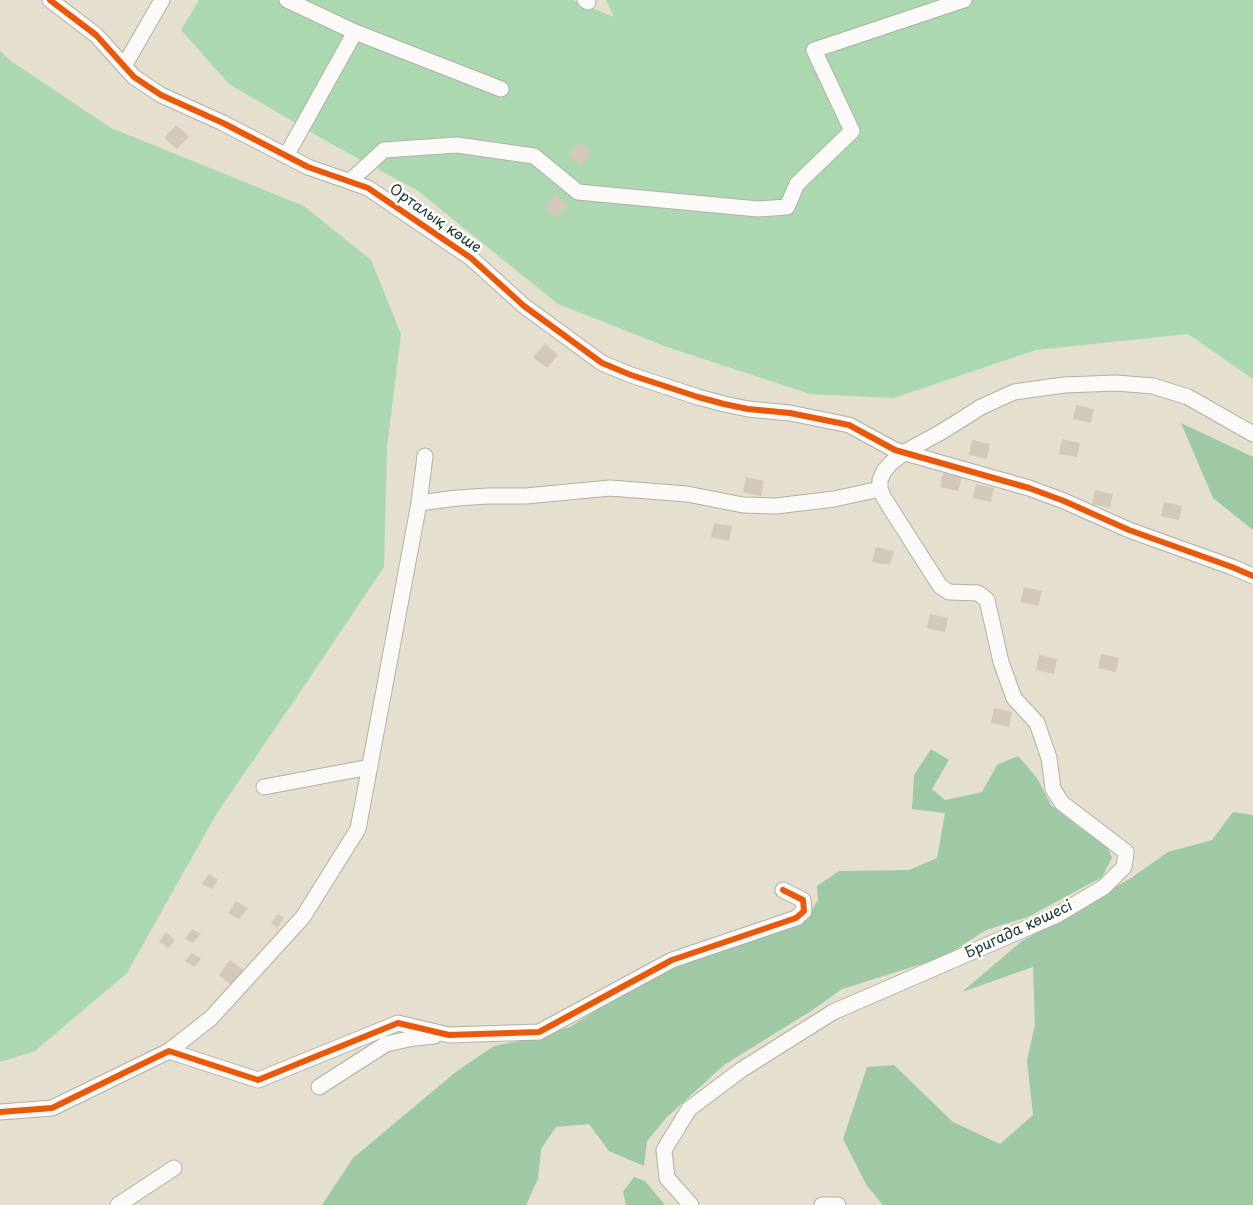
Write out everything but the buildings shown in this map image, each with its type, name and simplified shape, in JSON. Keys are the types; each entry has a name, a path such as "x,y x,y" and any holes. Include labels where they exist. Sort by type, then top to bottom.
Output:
{"street":[{"name":"Орталық көше","path":"50,0 96,35 134,77 161,94 224,123 308,167 368,188 471,258 524,306 602,363 698,398 748,409 805,415 848,425 865,432 891,448 1038,491 1129,530 1253,576"},
{"path":"124,66 162,0"},
{"path":"287,0 355,32 501,89"},
{"path":"350,182 384,150 457,145 534,156 578,192 758,209 787,207 797,184 852,131 814,50 964,0"},
{"path":"286,156 355,32"},
{"path":"418,503 457,498 526,496 610,488 687,494 743,505 776,506 834,498 880,489 880,480 884,471 891,463 905,452 981,407 1014,392 1064,385 1116,383 1153,386 1188,397 1253,434"},
{"path":"0,1112 52,1108 168,1051 211,1018 303,917 358,829 425,456"},
{"name":"Бригада көшесі","path":"691,1205 667,1178 664,1150 690,1109 741,1070 833,1012 1057,915 1104,887 1124,867 1126,852 1062,802 1053,789 1049,758 1037,723 1014,698 1002,662 987,600 978,593 949,592 940,586 880,489"},
{"path":"264,788 370,767"},
{"path":"319,1087 386,1044 414,1038 449,1035 539,1032 672,960 796,918 804,910 802,900 783,890"},
{"path":"168,1051 258,1080 398,1023 449,1035"},
{"path":"118,1205 174,1168"},
{"path":"822,1205 838,1205"}],"green space":[{"path":"199,0 573,0 614,17 606,0 1253,0 1253,379 1188,334 1036,350 894,398 810,394 667,347 558,304 418,191 328,142 229,84 181,30"},
{"path":"0,51 11,61 111,128 304,206 371,260 401,334 387,448 384,567 217,813 127,973 35,1051 0,1062"},
{"path":"1181,423 1253,457 1253,530 1213,498"},
{"path":"931,749 949,760 932,789 945,800 982,792 997,765 1018,756 1037,778 1051,805 1107,846 1112,858 1102,877 1028,917 986,930 944,957 842,989 811,1011 724,1065 667,1117 647,1141 644,1166 609,1151 589,1124 556,1127 541,1149 538,1179 526,1205 322,1205 353,1158 457,1071 494,1046 529,1039 570,1027 647,979 721,950 802,925 818,900 817,886 839,871 909,870 937,858 945,813 912,809 914,775"},
{"path":"1233,812 1253,815 1253,1205 883,1205 867,1186 843,1139 867,1067 894,1065 953,1122 1000,1144 1033,1115 1027,1060 1035,1025 1033,967 962,992 1022,941 1131,878 1168,852 1212,840"},
{"path":"634,1177 645,1181 665,1205 626,1205 623,1192"}],"cycle path":[{"path":"50,0 96,35 134,77 161,95 223,123 308,167 368,188 471,258 524,306 602,363 631,375 724,404 748,409 790,413 849,425 895,450 1029,488 1064,501 1129,530 1253,576"},
{"path":"0,1112 52,1108 169,1051 258,1080 398,1023 449,1035 539,1032 672,960 796,918 804,911 803,900 783,890"}]}
